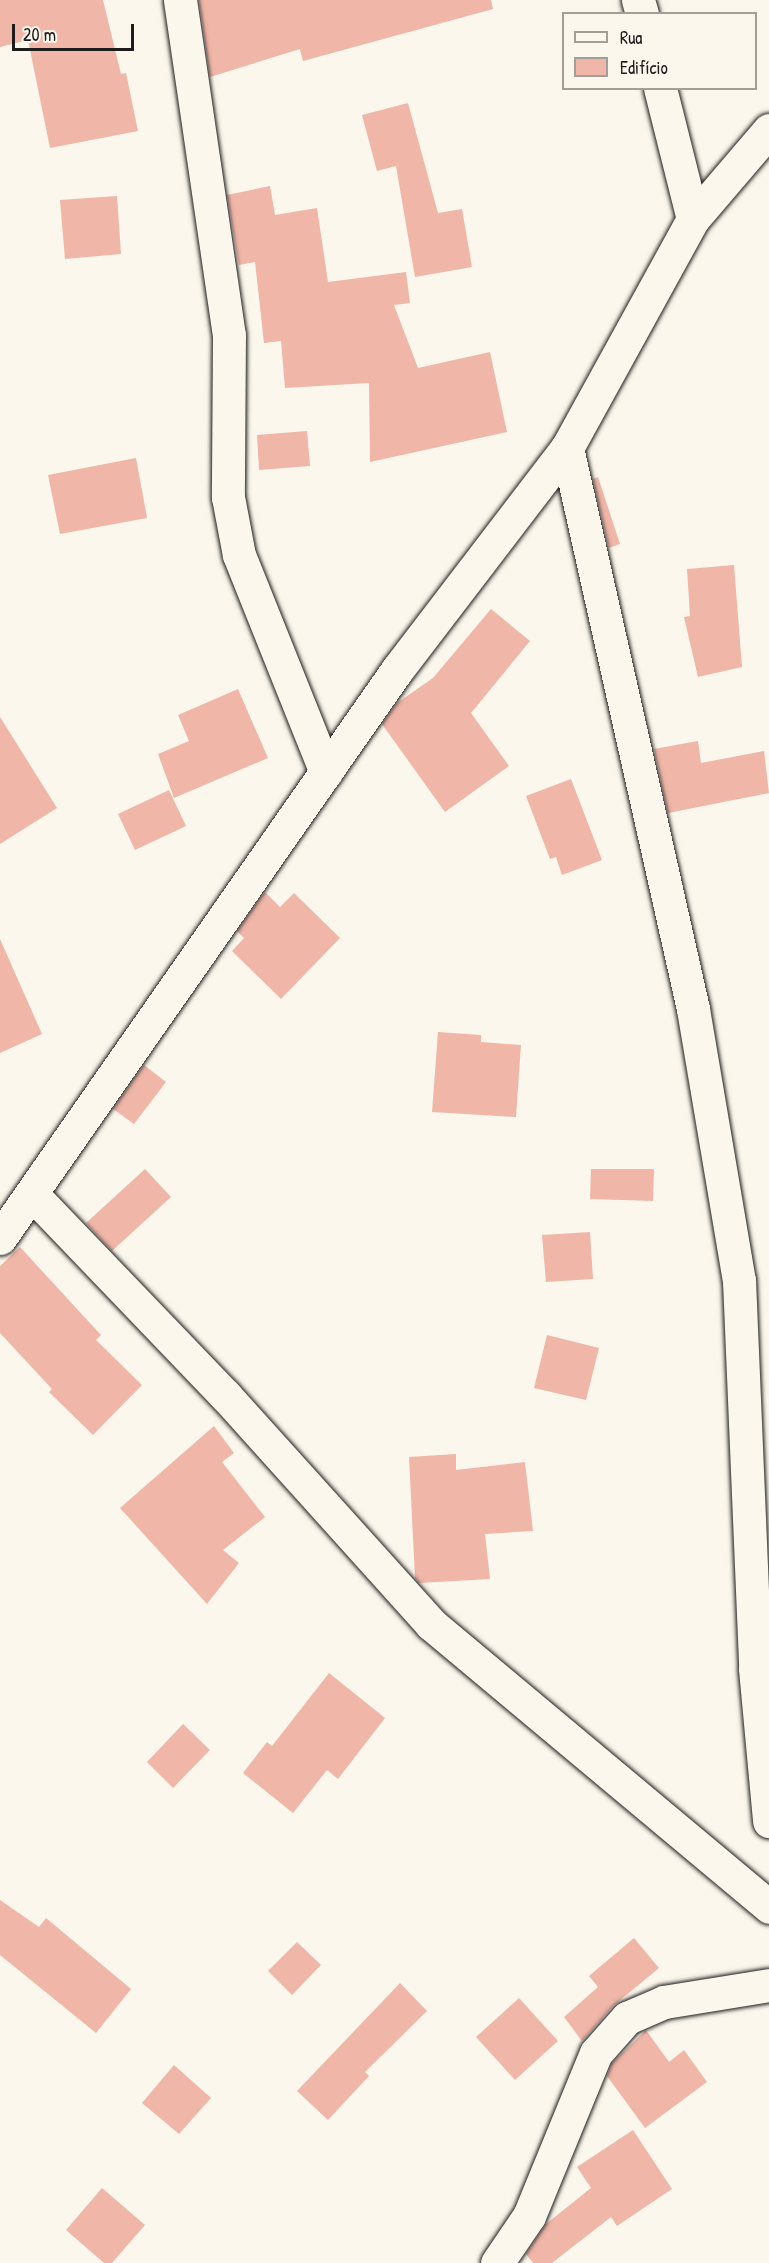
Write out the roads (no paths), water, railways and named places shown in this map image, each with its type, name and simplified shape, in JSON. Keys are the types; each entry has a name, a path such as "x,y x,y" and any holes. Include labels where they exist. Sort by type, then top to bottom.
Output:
{"street":[{"path":"180,0 229,335 228,497 239,555 326,772"},
{"path":"661,90 693,219"},
{"path":"0,1238 397,670 567,448 693,219 769,130"},
{"path":"567,448 693,1009 739,1280 755,1669 769,1821"},
{"path":"32,1194 225,1395 431,1624 769,1907"},
{"path":"497,2263 530,2216 596,2053 627,2018 664,2002 769,1985"}]}
